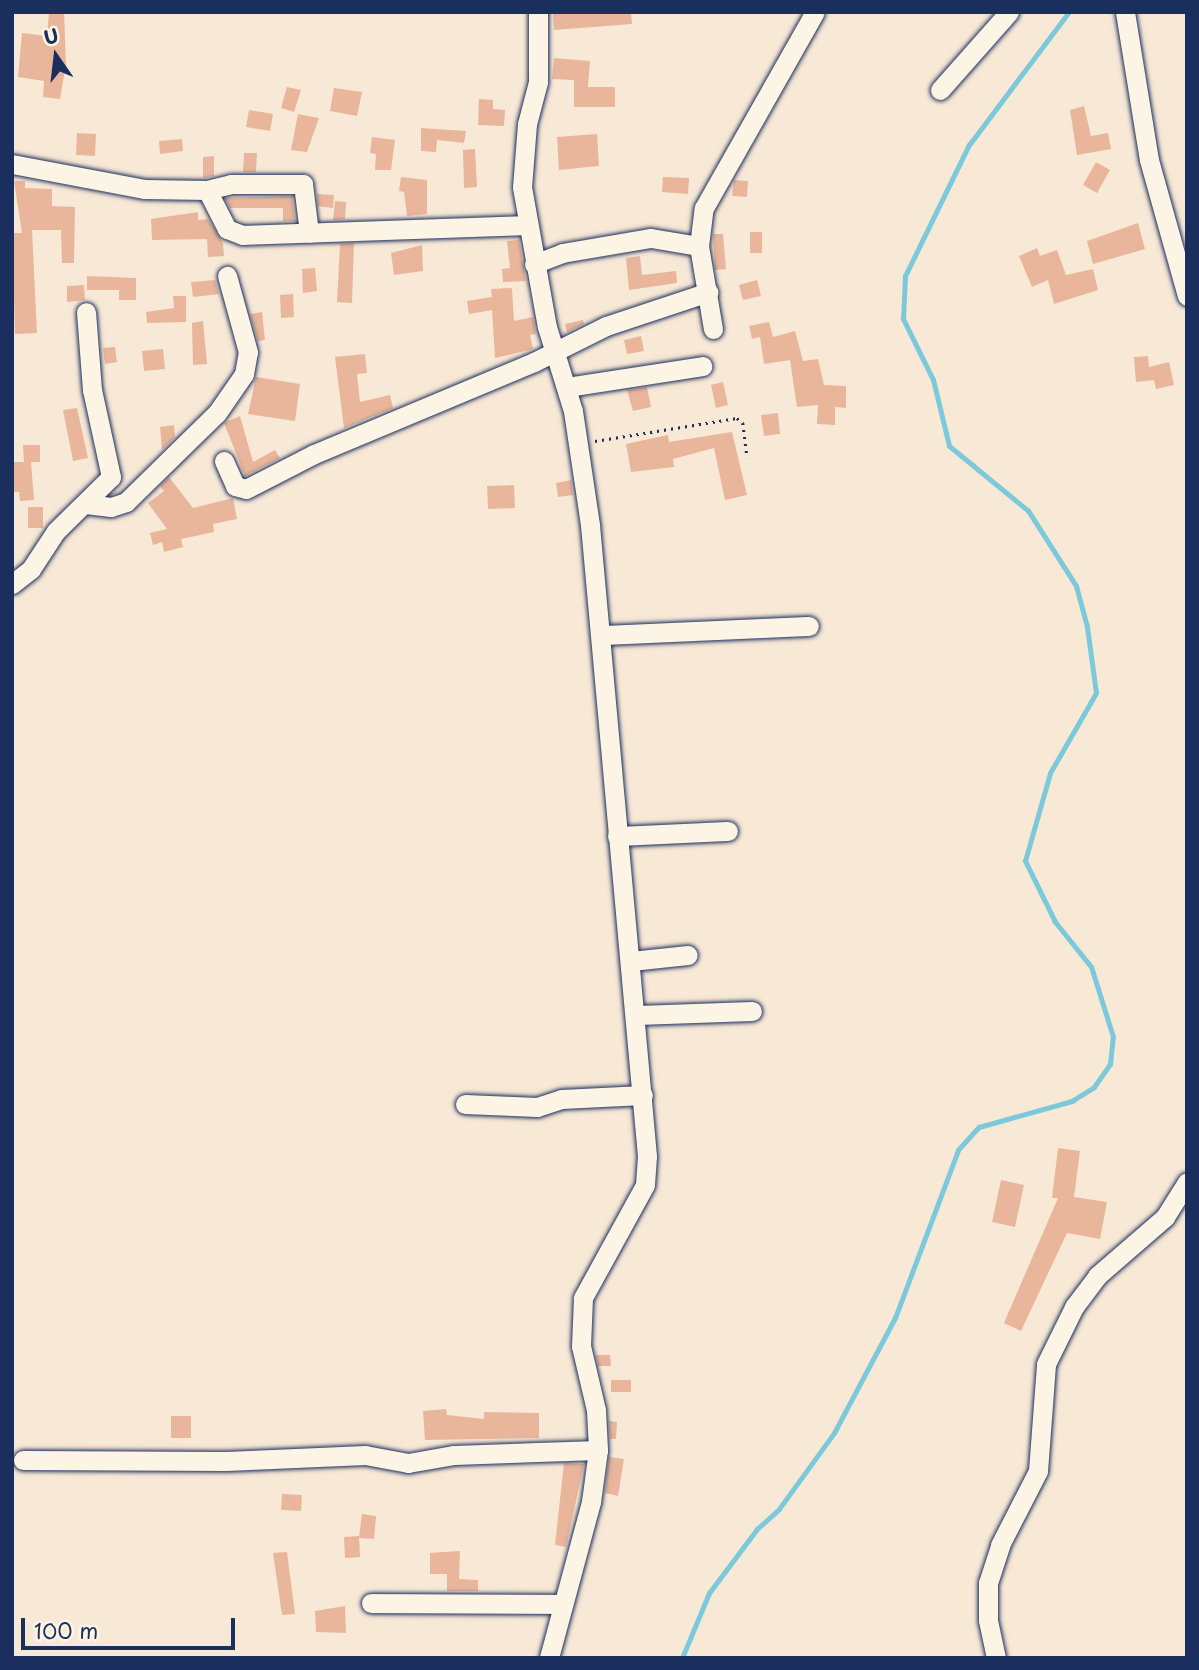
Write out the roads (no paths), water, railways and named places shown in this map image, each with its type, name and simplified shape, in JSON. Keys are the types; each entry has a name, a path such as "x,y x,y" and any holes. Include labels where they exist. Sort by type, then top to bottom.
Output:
{"street":[{"path":"538,12 537,82 521,169 526,225 555,351 567,387 578,443 602,635 617,836 637,1015 643,1095 645,1185 583,1298 581,1346 596,1410 598,1450 591,1502 549,1658"},
{"path":"713,329 699,246 704,208 815,12"},
{"path":"940,90 1009,12"},
{"path":"1125,12 1149,160 1181,263 1187,296"},
{"path":"12,164 144,189 207,190 230,184 303,184 309,233"},
{"path":"207,190 231,233 309,233 526,225"},
{"path":"534,264 562,253 651,238 699,246"},
{"path":"86,504 111,507 126,502 217,413 244,374 248,352 227,276"},
{"path":"224,461 235,486 250,488 314,454 555,351 606,326 708,292"},
{"path":"12,584 31,569 56,531 111,477 92,390 86,312"},
{"path":"567,387 702,366"},
{"path":"602,635 808,626"},
{"path":"617,836 728,831"},
{"path":"631,961 688,955"},
{"path":"637,1015 752,1011"},
{"path":"465,1104 537,1107 562,1099 643,1095"},
{"path":"996,1658 988,1620 991,1569 1038,1471 1046,1364 1055,1341 1097,1276 1165,1217 1187,1182"},
{"path":"23,1460 226,1461 365,1455 408,1463 454,1455 598,1450"},
{"path":"371,1603 563,1604"}],"waterway":[{"path":"682,1658 709,1593 757,1529 779,1509 834,1433 895,1318 958,1150 979,1127 1072,1101 1094,1087 1110,1064 1113,1037 1091,967 1055,922 1025,861 1050,773 1096,693 1087,627 1076,586 1028,511 949,446 933,380 903,319 905,276 969,145 1069,12"}]}
